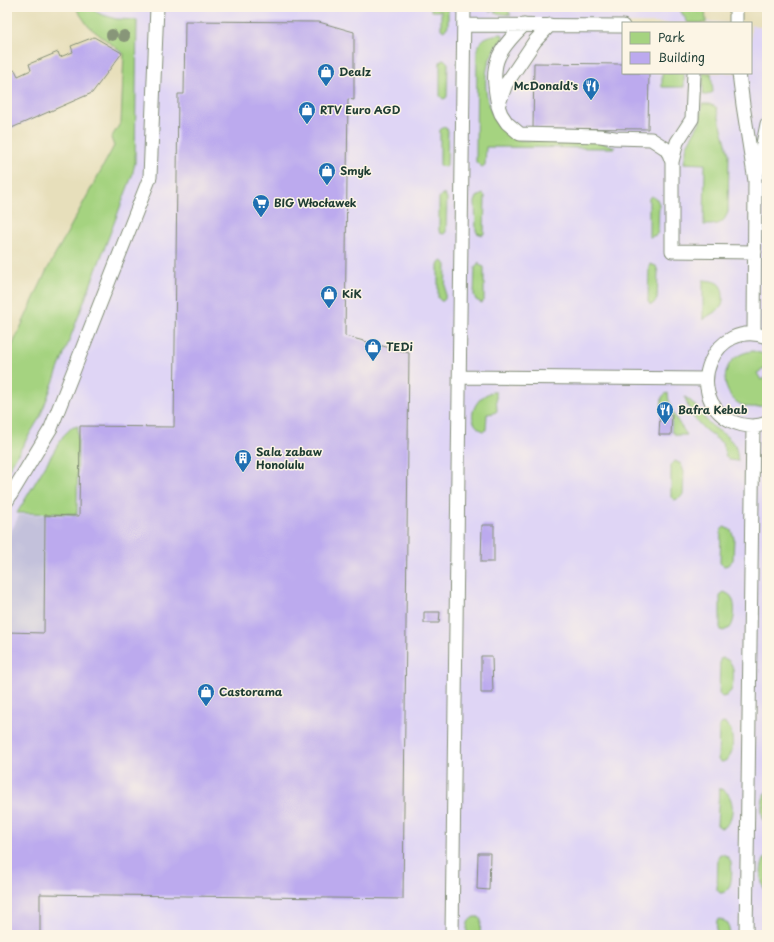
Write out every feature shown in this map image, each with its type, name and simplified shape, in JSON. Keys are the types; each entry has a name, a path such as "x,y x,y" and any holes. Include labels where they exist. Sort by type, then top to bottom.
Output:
{"lane":[{"path":"7,501 50,428 150,177 157,7"},
{"path":"452,935 464,7"},
{"path":"736,7 736,22"},
{"path":"464,25 622,26"},
{"path":"524,25 504,48 495,66 494,85 498,106 507,123 520,134 651,139 665,148 672,162"},
{"path":"498,106 502,92 510,76 535,41 550,25"},
{"path":"694,74 692,119 677,142 672,162 672,251 755,252"},
{"path":"739,74 755,181 754,334"},
{"path":"755,181 767,124"},
{"path":"767,337 754,334 739,336 726,342 715,352 708,364 706,379 708,394 714,407 725,417 738,424 753,426 767,423"},
{"path":"459,377 706,379"},
{"path":"746,935 753,426"}],"shaded area":[{"path":"75,7 698,7 697,21 716,22 622,22 622,74 752,74 752,25 767,27 767,935 7,935 7,357 46,272 114,146 111,138 121,122 124,54 89,27"},
{"path":"19,515 45,515 44,633 7,632 7,540"}],"green space":[{"path":"75,7 89,7 100,14 116,19 137,20 135,163 132,176 40,417 7,472 7,357 46,272 114,146 111,138 121,122 124,54 89,27"},
{"path":"431,7 447,7 448,26 444,31 441,29 441,11 431,11"},
{"path":"483,7 506,7 511,15 495,13 495,11 492,10 491,12"},
{"path":"678,7 705,7 706,22 687,22"},
{"path":"502,34 503,38 490,59 486,82 486,94 489,106 501,127 509,135 520,140 600,142 615,147 614,148 486,147 485,165 482,167 476,162 477,49 486,37"},
{"path":"444,59 448,63 447,96 443,99 440,96 440,62"},
{"path":"662,74 684,74 684,87 662,87"},
{"path":"703,74 711,74 713,92 703,95"},
{"path":"702,104 709,104 716,107 729,154 728,212 722,222 713,225 704,225 705,164 684,163 687,145 700,122"},
{"path":"443,127 448,130 447,165 445,167 440,166 440,130"},
{"path":"442,194 444,194 447,198 446,232 444,234 440,233 439,231 439,198"},
{"path":"483,194 485,196 483,235 477,233 476,230 475,202 477,197"},
{"path":"651,196 657,199 659,204 658,232 656,235 650,237 649,198"},
{"path":"443,261 446,265 445,299 441,301 438,298 438,265 439,262"},
{"path":"479,262 479,265 484,267 484,301 482,303 476,300 474,295 475,268"},
{"path":"650,264 656,266 658,272 657,299 653,304 648,302"},
{"path":"703,280 715,282 720,286 723,293 723,304 703,320"},
{"path":"753,351 767,355 767,374 764,369 757,373 761,380 767,376 767,404 752,407 740,404 731,397 726,386 725,375 729,364 738,356"},
{"path":"492,392 496,392 497,411 487,414 486,430 483,431 477,427 474,421 474,410 476,404 481,399"},
{"path":"668,393 672,410 687,435 676,435 671,431 672,415 664,415 661,412 662,397"},
{"path":"685,397 693,403 711,425 731,440 736,449 738,461 729,460 726,457 722,443 704,429 694,418"},
{"path":"78,426 77,514 17,513 63,436 71,428"},
{"path":"675,461 681,464 684,472 683,494 680,498 674,500 671,497 671,464"},
{"path":"724,527 731,530 734,538 733,560 728,565 724,566 720,563 721,530"},
{"path":"724,592 732,597 734,613 732,625 730,628 723,631 720,628 720,595"},
{"path":"723,658 731,663 733,682 731,691 726,696 722,697 719,694 720,659"},
{"path":"723,723 726,724 731,730 732,749 729,757 722,762 718,759 719,726"},
{"path":"719,789 726,792 732,802 732,815 726,825 721,828 717,825"},
{"path":"767,791 767,826 762,814 762,803"},
{"path":"720,854 723,854 729,859 732,870 729,887 723,893 720,893 717,890 718,857"},
{"path":"767,856 767,892 762,884 761,869 764,859"},
{"path":"474,917 479,917 481,920 480,935 467,935 468,922"},
{"path":"720,919 728,923 730,935 716,935 717,920"}],"building":[{"path":"185,21 319,22 354,32 354,100 348,99 345,336 409,353 403,899 40,894 40,935 7,935 7,632 44,633 45,515 79,516 80,426 174,427 178,94 184,94"},
{"path":"94,37 122,53 92,93 7,130 7,74 15,70 18,76 31,70 29,64 58,52 60,57 73,52 71,46"},
{"name":"McDonald's","path":"534,63 622,64 622,74 649,74 648,129 533,128"},
{"name":"Bafra Kebab","path":"660,415 672,415 671,435 659,435"},
{"path":"482,525 494,525 494,562 481,562"},
{"path":"424,612 440,612 439,623 424,623"},
{"path":"481,656 492,656 493,693 481,693"},
{"path":"478,853 490,853 489,890 477,889"}],"place":[{"name":"Dealz","path":"326,87"},
{"name":"McDonald's","path":"591,101"},
{"name":"RTV Euro AGD","path":"307,125"},
{"name":"Smyk","path":"327,186"},
{"name":"BIG Włocławek","path":"261,218"},
{"name":"KiK","path":"329,309"},
{"name":"TEDi","path":"373,362"},
{"name":"Bafra Kebab","path":"665,425"},
{"name":"Sala zabaw Honolulu","path":"243,473"},
{"name":"Castorama","path":"206,707"}]}
